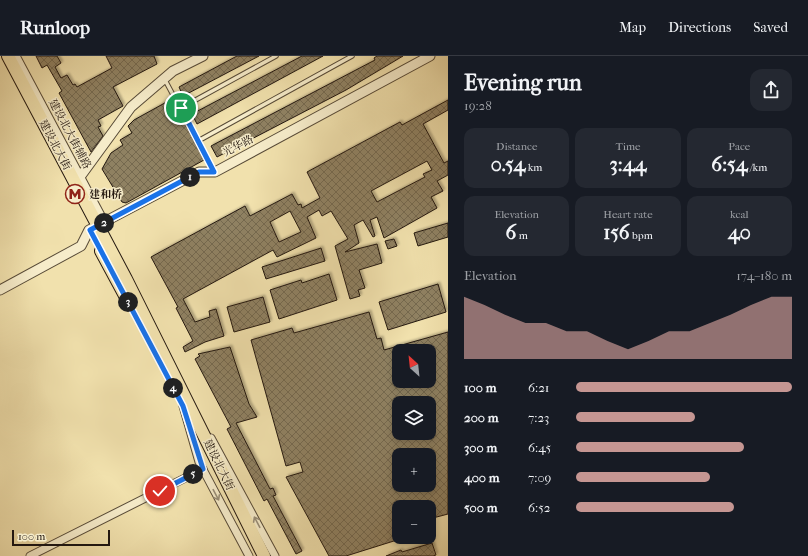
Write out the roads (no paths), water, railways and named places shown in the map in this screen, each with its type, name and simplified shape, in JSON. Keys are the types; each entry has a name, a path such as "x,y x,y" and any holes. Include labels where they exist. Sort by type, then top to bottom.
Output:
{"main road":[{"name":"建设北大街","path":"8,56 77,180 97,226 186,406 264,556"},
{"path":"0,58 97,226"},
{"path":"186,406 260,556"}],"street":[{"name":"建设北大街辅路","path":"15,56 77,180"},
{"path":"77,180 131,107 173,71 202,56"},
{"name":"光华路","path":"0,290 81,246 97,226 199,172 214,172 430,56"},
{"path":"186,406 203,469 249,556"},
{"path":"186,406 221,453 275,556"},
{"path":"30,556 203,469"}],"lane":[{"path":"181,108 276,56"},
{"path":"198,141 352,56"},
{"path":"165,79 214,172"}],"place":[{"name":"建和桥","path":"75,194"}]}
